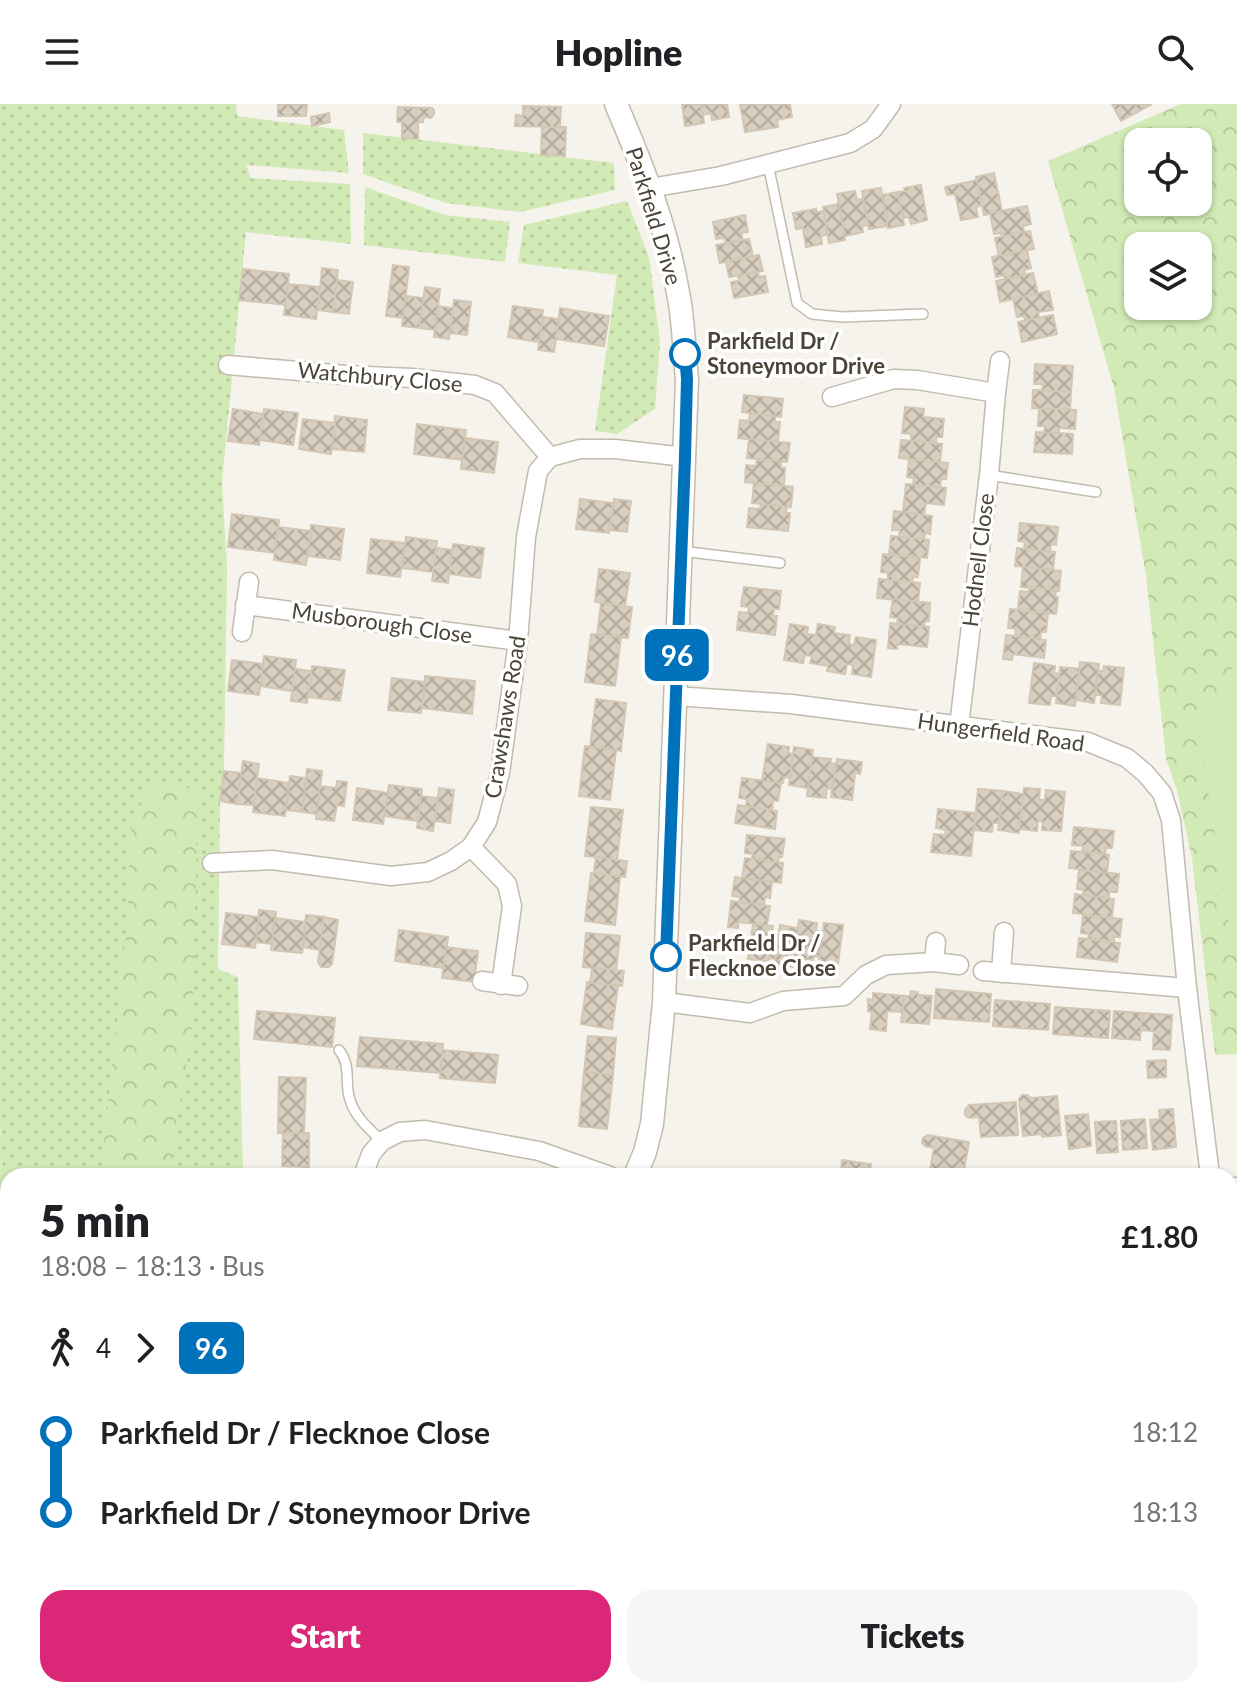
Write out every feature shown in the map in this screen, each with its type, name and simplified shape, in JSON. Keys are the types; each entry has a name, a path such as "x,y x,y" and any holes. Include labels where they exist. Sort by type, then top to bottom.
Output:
{"street":[{"name":"Parkfield Drive","path":"616,104 645,171 668,245 680,300 687,379 664,1002 652,1124 638,1168"},
{"path":"650,188 721,176 850,143 873,129 891,104"},
{"name":"Hodnell Close","path":"959,726 1000,361"},
{"name":"Watchbury Close","path":"228,365 475,385 495,393 550,457"},
{"path":"832,397 894,379 996,393"},
{"path":"550,457 580,449 615,449 685,457"},
{"name":"Crawshaws Road","path":"471,847 487,822 500,773 518,641 526,537 538,471 550,457"},
{"path":"242,632 249,582"},
{"name":"Musborough Close","path":"245,605 518,641"},
{"name":"Hungerfield Road","path":"675,696 791,704 1088,742 1127,758 1145,773 1162,793 1171,820 1209,1168"},
{"path":"212,863 272,860 391,876 428,872 471,847 507,884 512,906 509,986 482,981"},
{"path":"1004,932 992,972 1187,988"},
{"path":"934,962 936,942"},
{"path":"664,1002 750,1013 783,1001 844,996 866,975 886,965 934,962 959,965"},
{"path":"366,1168 371,1154 382,1141 400,1132 425,1130 539,1151 587,1168"}],"lane":[{"path":"768,164 797,303 812,314 842,317 923,314"},
{"path":"989,475 1096,492"},
{"path":"681,551 780,563"},
{"path":"339,1050 347,1064 350,1100 365,1125 382,1141"}],"green space":[{"path":"0,104 236,104 237,116 344,130 349,173 246,165 251,178 350,184 351,244 246,232 222,482 227,566 218,969 238,977 243,1168 2,1168"},
{"path":"1181,104 1237,104 1237,1054 1215,1055 1192,858 1177,790 1166,759 1146,576 1114,388 1048,161 1124,128 1124,216 1212,216 1212,128 1125,128"},
{"path":"363,133 614,163 615,190 520,212 446,203 363,174"},
{"path":"365,187 445,215 510,222 505,262 364,245"},
{"path":"627,201 649,257 660,342 655,409 617,434 595,431 617,275 518,263 524,225"},
{"path":"1237,661 1237,937 1230,928 1197,720"},
{"path":"177,783 198,793 192,1033 168,1168 102,1168 126,934 132,818 154,784"},
{"path":"0,1122 2,1168 0,1168"}],"building":[{"path":"278,104 307,104 306,116 278,116"},
{"path":"682,104 701,104 704,123 685,126"},
{"path":"701,104 727,104 729,117 712,120 711,113 703,115"},
{"path":"740,104 790,104 792,117 777,120 778,127 745,132"},
{"path":"1112,104 1152,104 1121,121"},
{"path":"523,106 561,107 560,127 515,126 516,115 523,116"},
{"path":"398,107 434,110 431,118 424,117 423,122 418,122 418,139 402,138 402,122 397,122"},
{"path":"329,113 330,122 312,126 311,117"},
{"path":"542,127 566,127 565,156 541,155"},
{"path":"994,173 1002,211 984,215 976,177"},
{"path":"977,180 982,205 976,207 978,217 961,220 955,194 947,195 945,187"},
{"path":"921,185 927,220 911,224 909,217 903,218 898,192"},
{"path":"881,188 888,226 869,229 862,191"},
{"path":"855,191 857,200 863,199 868,225 862,226 863,232 845,236 837,194"},
{"path":"898,192 904,225 888,228 882,195"},
{"path":"839,204 845,240 829,243 823,207"},
{"path":"1027,206 1031,224 1023,226 1024,232 1002,237 1001,233 994,234 990,213"},
{"path":"816,209 816,212 824,211 827,235 821,236 822,244 806,247 803,228 796,229 793,213"},
{"path":"745,215 748,232 741,233 743,240 726,244 725,238 716,239 713,222"},
{"path":"1030,231 1034,249 999,256 995,238"},
{"path":"749,239 753,256 720,263 716,245"},
{"path":"1027,250 1031,268 1024,270 1025,275 1005,279 1004,275 996,277 992,257"},
{"path":"759,255 763,271 729,277 726,262"},
{"path":"393,265 409,267 403,318 386,316"},
{"path":"322,268 338,270 333,312 318,310"},
{"path":"243,269 289,274 286,305 239,300"},
{"path":"758,272 759,277 765,276 768,292 734,298 731,282 739,281 738,276"},
{"path":"1033,273 1038,294 1000,302 996,281"},
{"path":"337,280 353,282 349,314 333,312"},
{"path":"288,284 320,287 316,319 284,315"},
{"path":"425,287 440,289 435,330 419,328"},
{"path":"1049,291 1053,310 1038,312 1039,318 1025,320 1024,316 1017,317 1013,299"},
{"path":"406,296 423,298 419,328 402,326"},
{"path":"454,300 471,302 467,335 450,333"},
{"path":"438,306 453,308 449,339 434,337"},
{"path":"513,306 543,310 539,342 508,337"},
{"path":"560,308 609,316 604,346 556,339"},
{"path":"1053,315 1057,334 1022,342 1018,322"},
{"path":"543,317 559,319 554,352 538,350"},
{"path":"1035,364 1073,366 1071,392 1042,390 1043,384 1034,384"},
{"path":"1033,390 1071,392 1070,410 1032,408"},
{"path":"744,395 783,399 781,417 742,412"},
{"path":"905,407 924,409 923,417 944,419 942,437 936,437 936,443 911,440 911,434 902,433"},
{"path":"233,409 263,414 259,445 228,441"},
{"path":"264,409 298,413 293,445 260,440"},
{"path":"1039,409 1076,410 1075,429 1059,428 1059,434 1044,433 1045,426 1038,426"},
{"path":"750,413 775,416 775,422 780,422 778,442 738,438 740,420 749,421"},
{"path":"335,416 367,420 364,452 332,449"},
{"path":"303,419 335,423 331,454 299,449"},
{"path":"417,424 466,430 462,460 414,454"},
{"path":"1036,432 1073,434 1072,454 1034,452"},
{"path":"465,438 498,442 494,473 461,469"},
{"path":"749,439 790,443 787,462 747,458"},
{"path":"901,440 942,444 940,463 899,458"},
{"path":"757,459 781,461 781,468 785,468 784,486 745,482 746,465 756,466"},
{"path":"909,459 948,463 946,479 941,479 940,488 913,485 914,478 907,477"},
{"path":"754,483 793,487 791,507 752,503"},
{"path":"906,484 946,488 944,505 926,503 924,515 903,512"},
{"path":"580,499 613,503 609,533 576,529"},
{"path":"614,499 631,501 627,532 610,530"},
{"path":"761,504 787,507 786,513 790,513 788,531 747,527 749,508 760,509"},
{"path":"894,511 932,516 930,534 925,533 924,540 899,537 900,530 892,530"},
{"path":"232,514 279,520 275,553 228,547"},
{"path":"1020,523 1058,527 1056,545 1051,544 1050,552 1024,549 1025,542 1018,541"},
{"path":"311,525 344,529 340,560 307,556"},
{"path":"278,527 311,531 306,565 274,560"},
{"path":"891,536 929,540 927,558 889,554"},
{"path":"406,537 437,541 433,572 402,568"},
{"path":"371,539 405,543 400,577 367,573"},
{"path":"453,544 484,548 480,578 449,574"},
{"path":"436,548 452,550 448,583 432,581"},
{"path":"1017,548 1055,552 1053,570 1015,566"},
{"path":"883,554 920,558 918,577 913,577 912,582 888,580 888,573 881,572"},
{"path":"1023,567 1061,571 1059,591 1021,587"},
{"path":"599,569 630,573 625,606 595,602"},
{"path":"879,579 920,583 918,602 877,598"},
{"path":"744,587 781,591 779,609 774,609 773,616 777,616 775,635 737,630 739,612 748,613 749,607 741,606"},
{"path":"1030,587 1056,590 1056,614 1018,610 1020,591 1029,592"},
{"path":"893,599 930,603 929,621 925,621 924,627 897,624 898,618 890,617"},
{"path":"601,603 632,607 628,638 597,635"},
{"path":"1010,609 1048,613 1046,632 1041,632 1040,639 1015,636 1016,629 1008,628"},
{"path":"890,623 929,627 927,647 897,644 897,649 888,648"},
{"path":"790,624 808,627 807,634 816,635 818,624 835,627 834,633 850,635 849,644 854,645 856,637 876,640 871,677 852,674 853,665 847,664 845,674 827,671 828,666 810,663 812,656 805,655 803,663 784,660"},
{"path":"591,634 621,637 615,686 585,682"},
{"path":"1006,635 1046,640 1044,658 1013,654 1012,660 1003,659"},
{"path":"264,656 296,660 292,691 260,686"},
{"path":"232,660 263,664 259,695 228,691"},
{"path":"1080,662 1099,664 1094,703 1076,700"},
{"path":"1034,663 1055,666 1054,673 1059,674 1057,696 1051,696 1050,705 1029,703"},
{"path":"312,666 345,670 340,701 308,697"},
{"path":"1104,666 1124,668 1120,705 1101,703 1102,695 1095,695 1098,671 1103,671"},
{"path":"1060,667 1079,669 1075,706 1056,703"},
{"path":"295,669 311,671 307,703 291,701"},
{"path":"425,676 475,681 472,714 422,708"},
{"path":"392,678 425,682 421,713 388,710"},
{"path":"596,699 626,703 621,751 590,747"},
{"path":"768,744 789,747 788,753 793,754 790,778 784,777 783,783 762,781"},
{"path":"585,746 616,750 610,800 579,796"},
{"path":"794,747 813,750 808,788 789,785"},
{"path":"812,757 831,759 830,763 836,764 832,789 827,788 826,798 807,796"},
{"path":"837,759 862,762 860,774 855,773 852,800 831,797"},
{"path":"243,761 259,764 253,805 237,804"},
{"path":"307,769 322,771 317,814 302,812"},
{"path":"224,771 241,773 237,804 220,801"},
{"path":"290,776 306,778 302,812 286,810"},
{"path":"257,778 289,783 285,816 253,812"},
{"path":"742,778 781,783 778,801 773,800 772,810 746,806 747,799 739,798"},
{"path":"337,781 347,782 344,806 337,805 334,821 316,819 320,786 336,788"},
{"path":"389,785 422,789 418,821 384,816"},
{"path":"357,788 388,793 383,824 353,820"},
{"path":"439,788 454,790 450,823 435,821"},
{"path":"1024,788 1040,789 1039,800 1045,800 1046,790 1065,792 1061,831 1042,830 1043,822 1038,821 1037,831 1019,829"},
{"path":"978,789 1003,791 999,823 993,823 992,832 974,830"},
{"path":"1003,791 1023,794 1019,833 998,830"},
{"path":"421,796 438,798 433,831 417,828"},
{"path":"738,805 777,811 775,829 735,823"},
{"path":"591,807 623,810 617,860 585,856"},
{"path":"938,809 975,813 971,856 931,852 934,834 945,835 946,830 936,828"},
{"path":"1074,827 1114,831 1112,848 1106,848 1105,854 1082,852 1083,846 1072,845"},
{"path":"747,835 785,839 778,863 752,859 753,854 745,853"},
{"path":"1071,851 1109,855 1107,873 1069,868"},
{"path":"596,857 627,861 625,877 594,873"},
{"path":"745,858 783,863 781,883 742,878"},
{"path":"1079,870 1119,874 1117,892 1109,892 1109,898 1083,895 1084,890 1077,889"},
{"path":"591,873 620,876 615,925 585,921"},
{"path":"735,877 772,882 770,898 765,897 764,905 739,902 740,897 732,896"},
{"path":"1075,894 1114,899 1112,918 1073,913"},
{"path":"731,901 770,906 767,925 738,922 738,928 728,927"},
{"path":"259,910 276,912 272,944 255,942"},
{"path":"226,913 259,917 255,948 222,944"},
{"path":"306,915 324,917 320,950 302,947"},
{"path":"1083,915 1122,919 1120,937 1114,937 1114,942 1088,939 1089,934 1081,933"},
{"path":"324,917 338,920 329,967 321,967 318,962"},
{"path":"275,918 306,922 302,953 271,950"},
{"path":"799,920 817,923 816,931 823,931 820,957 814,956 813,960 794,958"},
{"path":"824,923 843,925 838,964 819,961"},
{"path":"753,924 773,926 772,934 779,935 776,959 769,958 769,962 748,959"},
{"path":"780,925 798,928 793,967 775,965"},
{"path":"399,930 448,937 444,968 395,961"},
{"path":"586,933 620,936 616,970 583,967"},
{"path":"1079,938 1120,943 1117,962 1077,957"},
{"path":"446,947 478,951 474,982 442,978"},
{"path":"592,968 624,971 622,986 590,983"},
{"path":"587,982 618,986 612,1029 581,1024"},
{"path":"936,989 991,994 989,1022 934,1018"},
{"path":"911,991 932,996 929,1024 901,1022 904,996 910,996"},
{"path":"873,993 904,996 902,1012 887,1011 886,1031 870,1029 872,1012 868,1011 868,999 873,1000"},
{"path":"995,1000 1050,1004 1048,1030 993,1026"},
{"path":"1055,1007 1110,1011 1108,1038 1053,1034"},
{"path":"257,1011 335,1018 332,1047 254,1039"},
{"path":"1114,1011 1142,1013 1140,1040 1112,1038"},
{"path":"1142,1013 1172,1015 1170,1050 1153,1049 1154,1031 1141,1030"},
{"path":"588,1036 616,1038 613,1075 584,1072"},
{"path":"360,1037 443,1044 440,1073 357,1066"},
{"path":"443,1050 498,1055 495,1083 440,1078"},
{"path":"1166,1060 1166,1077 1148,1078 1147,1061"},
{"path":"584,1072 613,1075 607,1129 579,1126"},
{"path":"279,1077 306,1078 304,1133 278,1133"},
{"path":"1022,1095 1031,1098 1057,1096 1061,1135 1023,1136 1019,1099"},
{"path":"1016,1102 1018,1135 981,1137 979,1117 969,1118 965,1115 969,1105"},
{"path":"1173,1109 1176,1147 1153,1150 1150,1120 1160,1119 1159,1110"},
{"path":"1088,1114 1091,1146 1069,1149 1065,1116"},
{"path":"1145,1119 1147,1148 1123,1150 1121,1121"},
{"path":"1116,1121 1118,1152 1097,1153 1095,1122"},
{"path":"283,1133 309,1133 309,1167 282,1166"},
{"path":"928,1135 969,1142 964,1168 930,1168 934,1148 925,1146 923,1138"},
{"path":"842,1160 871,1164 871,1168 841,1168"}],"bus line":[{"name":"96","path":"666,956 685,457 685,354"}],"place":[{"name":"Parkfield Dr / Stoneymoor Drive","path":"685,354"},
{"name":"Parkfield Dr / Flecknoe Close","path":"666,956"}]}
